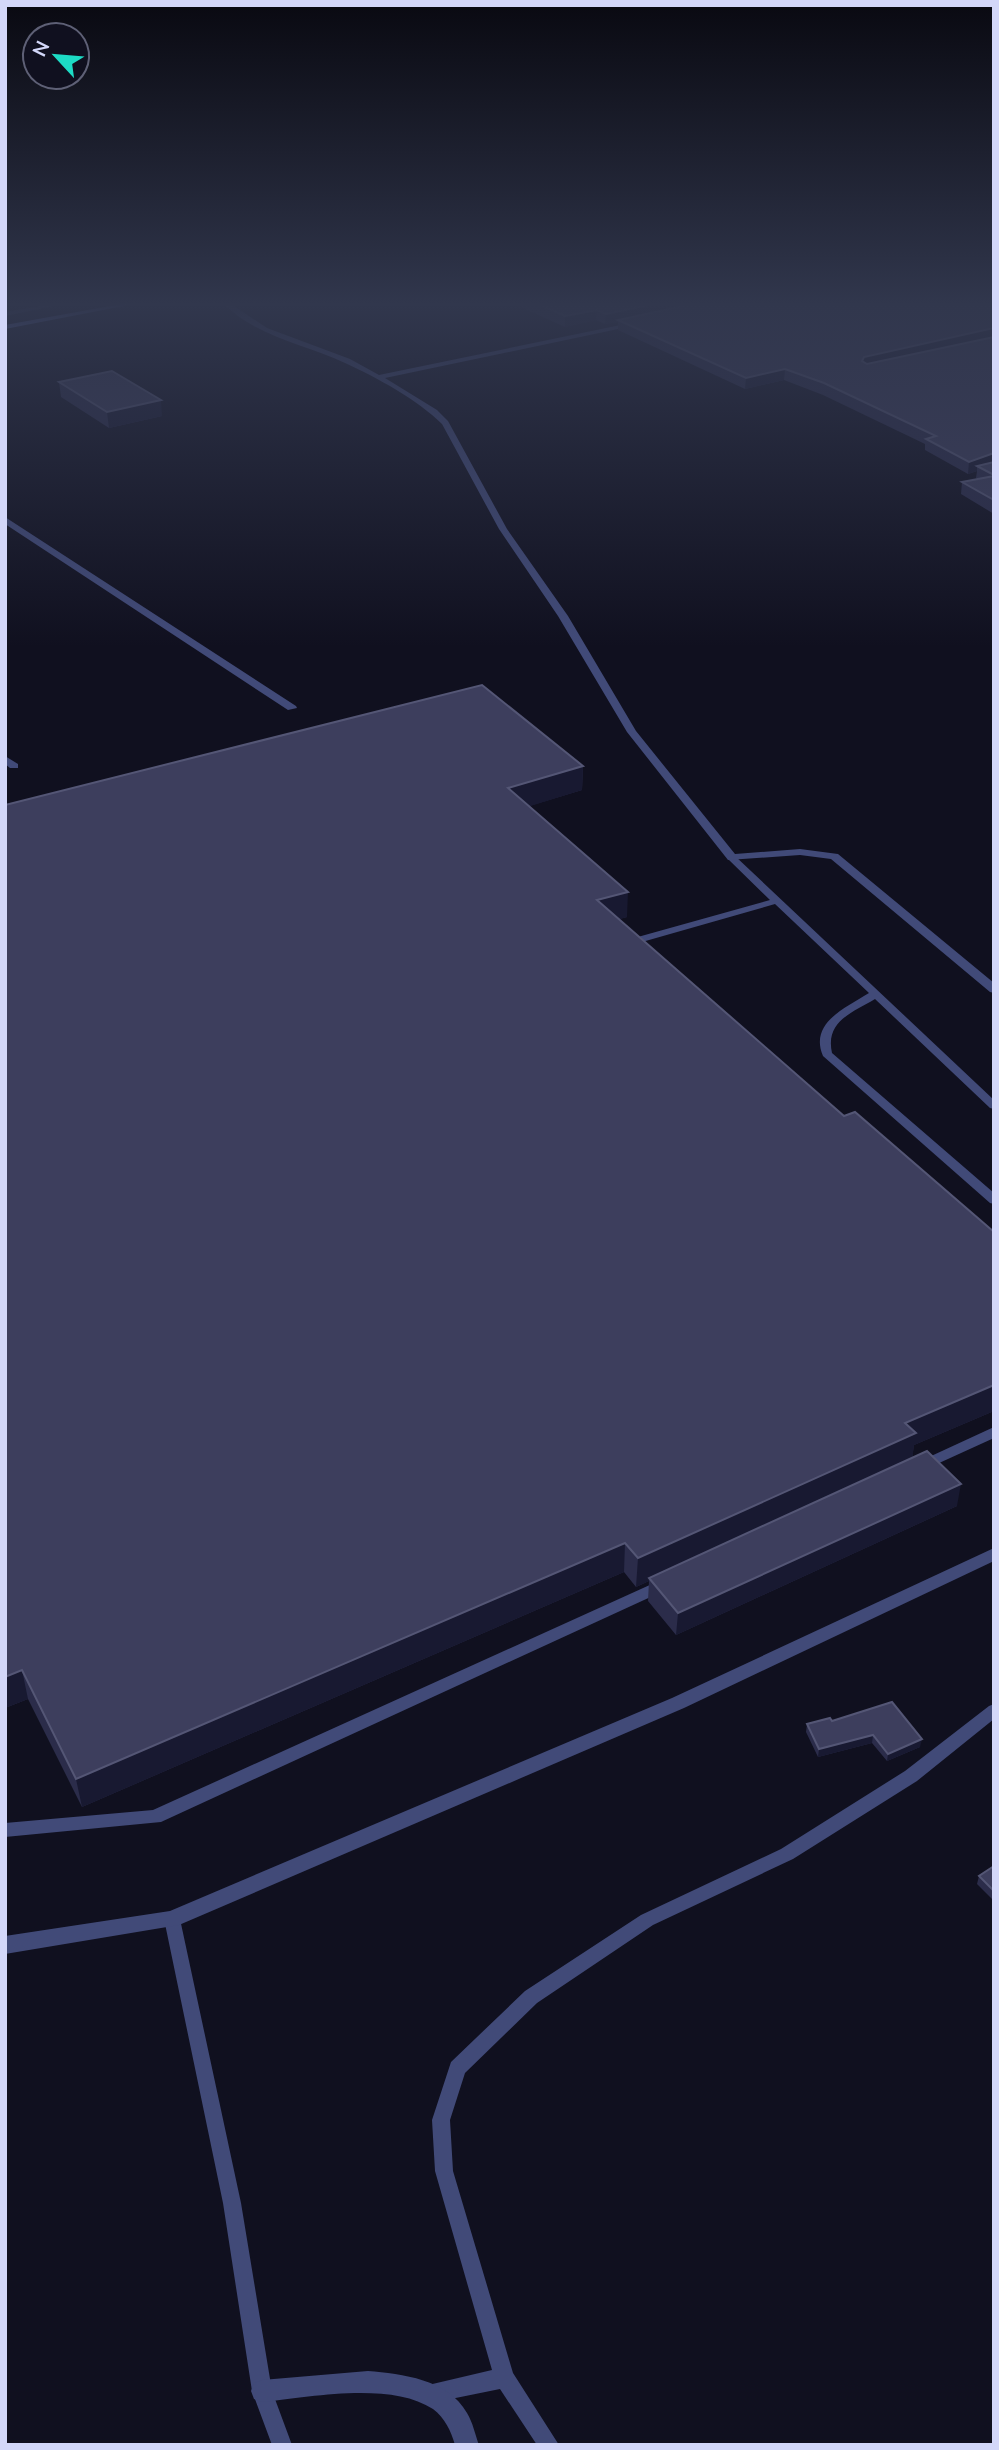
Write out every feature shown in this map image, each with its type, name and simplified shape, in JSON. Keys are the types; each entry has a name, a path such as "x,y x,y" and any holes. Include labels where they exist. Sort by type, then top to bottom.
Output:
{"street":[{"path":"440,418 503,529 578,640 632,732 733,858 800,852 834,856 994,989"},
{"path":"5,520 292,708"},
{"path":"5,532 18,528"},
{"path":"5,1945 172,1919 678,1703 994,1554"},
{"path":"262,2391 369,2381 431,2393 458,2418 467,2445"}],"lane":[{"path":"733,858 994,1106"},
{"path":"631,942 776,901"},
{"path":"875,994 826,1027 822,1040 827,1054 994,1200"},
{"path":"906,1473 994,1432"},
{"path":"5,1830 155,1816 680,1577"},
{"path":"549,2445 504,2378 444,2171 441,2120 457,2068 530,1997 647,1920 798,1847 911,1776 994,1710"},
{"path":"172,1919 232,2203 262,2391 282,2445"},
{"path":"431,2393 504,2378"}],"building":[{"path":"899,418 994,418 994,453 969,462 926,439 936,436"},
{"path":"994,462 994,475 977,466"},
{"path":"994,476 994,500 962,482"},
{"path":"482,685 583,766 508,788 628,892 597,900 844,1116 855,1112 994,1232 994,1385 905,1423 916,1433 638,1558 625,1543 76,1779 22,1670 5,1677 5,805"},
{"path":"927,1451 961,1484 678,1613 649,1578"},
{"path":"892,1702 922,1739 888,1754 873,1735 819,1749 807,1724 830,1718 832,1721"},
{"path":"994,1866 994,1891 979,1876"}]}
